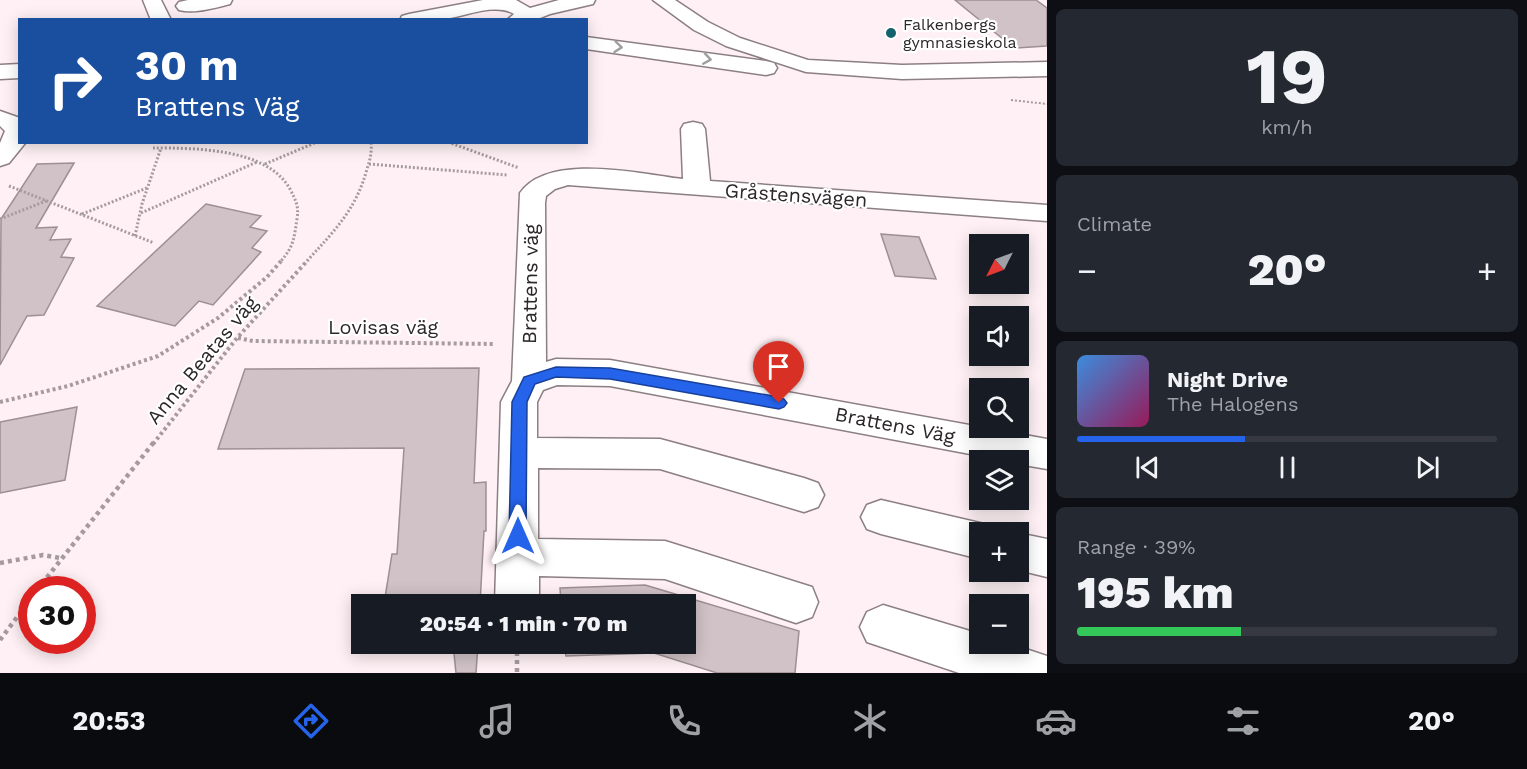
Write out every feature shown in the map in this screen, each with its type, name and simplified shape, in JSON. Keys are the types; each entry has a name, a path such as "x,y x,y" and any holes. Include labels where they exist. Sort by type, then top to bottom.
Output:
{"street":[{"path":"152,0 160,18"},
{"path":"188,8 223,0"},
{"path":"414,0 429,15"},
{"path":"417,18 481,5 518,8 586,0"},
{"path":"662,0 701,26 755,51 806,66"},
{"path":"649,50 680,39 701,26"},
{"path":"588,43 769,68 806,66 902,72 1047,69"},
{"path":"0,72 18,71"},
{"path":"0,118 13,125 18,132 16,142 2,165"},
{"path":"693,129 697,189"},
{"name":"Gråstensvägen","path":"546,183 567,177 587,177 697,189 1047,213"},
{"name":"Brattens väg","path":"517,594 517,453 519,402 529,363 531,203 533,193 546,183"},
{"name":"Brattens Väg","path":"529,363 556,372 610,373 690,386 1047,454"},
{"path":"517,453 660,454 804,495"},
{"path":"881,517 969,538"},
{"path":"1029,554 1047,558"},
{"path":"518,557 665,560 796,602"},
{"path":"883,627 1031,673"}],"path":[{"path":"265,164 312,144"},
{"name":"Anna Beatas väg","path":"47,576 237,338 346,218 361,191 369,164 371,144"},
{"path":"452,144 513,164 546,183"},
{"path":"462,144 463,149"},
{"path":"0,402 68,386 158,356 218,318 267,277 292,248 299,206 285,181 265,164 234,155 189,148 153,148"},
{"path":"135,236 142,204 160,148"},
{"path":"141,213 258,162"},
{"path":"369,164 492,173 546,183"},
{"path":"2,165 46,201 154,243"},
{"path":"80,214 148,188"},
{"path":"0,219 46,201"},
{"name":"Lovisas väg","path":"237,338 529,363"},
{"path":"0,563 43,555 60,558"},
{"path":"0,640 18,616"},
{"path":"517,654 517,673"}],"building":[{"path":"955,0 1036,0 1047,8 1047,46 1014,48"},
{"path":"74,163 36,228 57,227 50,240 71,239 61,257 74,258 44,315 27,316 0,365 1,219 37,164"},
{"path":"206,204 261,216 250,227 267,231 252,248 261,252 213,305 199,301 175,326 97,306"},
{"path":"881,234 919,237 936,279 895,276"},
{"path":"479,368 474,483 486,482 486,531 484,531 481,594 386,594 392,554 397,554 404,448 218,449 245,369"},
{"path":"77,407 65,480 0,493 0,422"},
{"path":"645,585 675,594 560,594 560,588"},
{"path":"696,600 799,631 795,673 717,673 657,654 696,654"},
{"path":"454,654 477,654 476,673 456,673"},
{"path":"566,654 625,654 566,656"}],"place":[{"name":"Falkenbergs gymnasieskola","path":"891,33"}],"route":[{"path":"518,536 519,402 529,381 556,372 610,373 779,403"}]}
